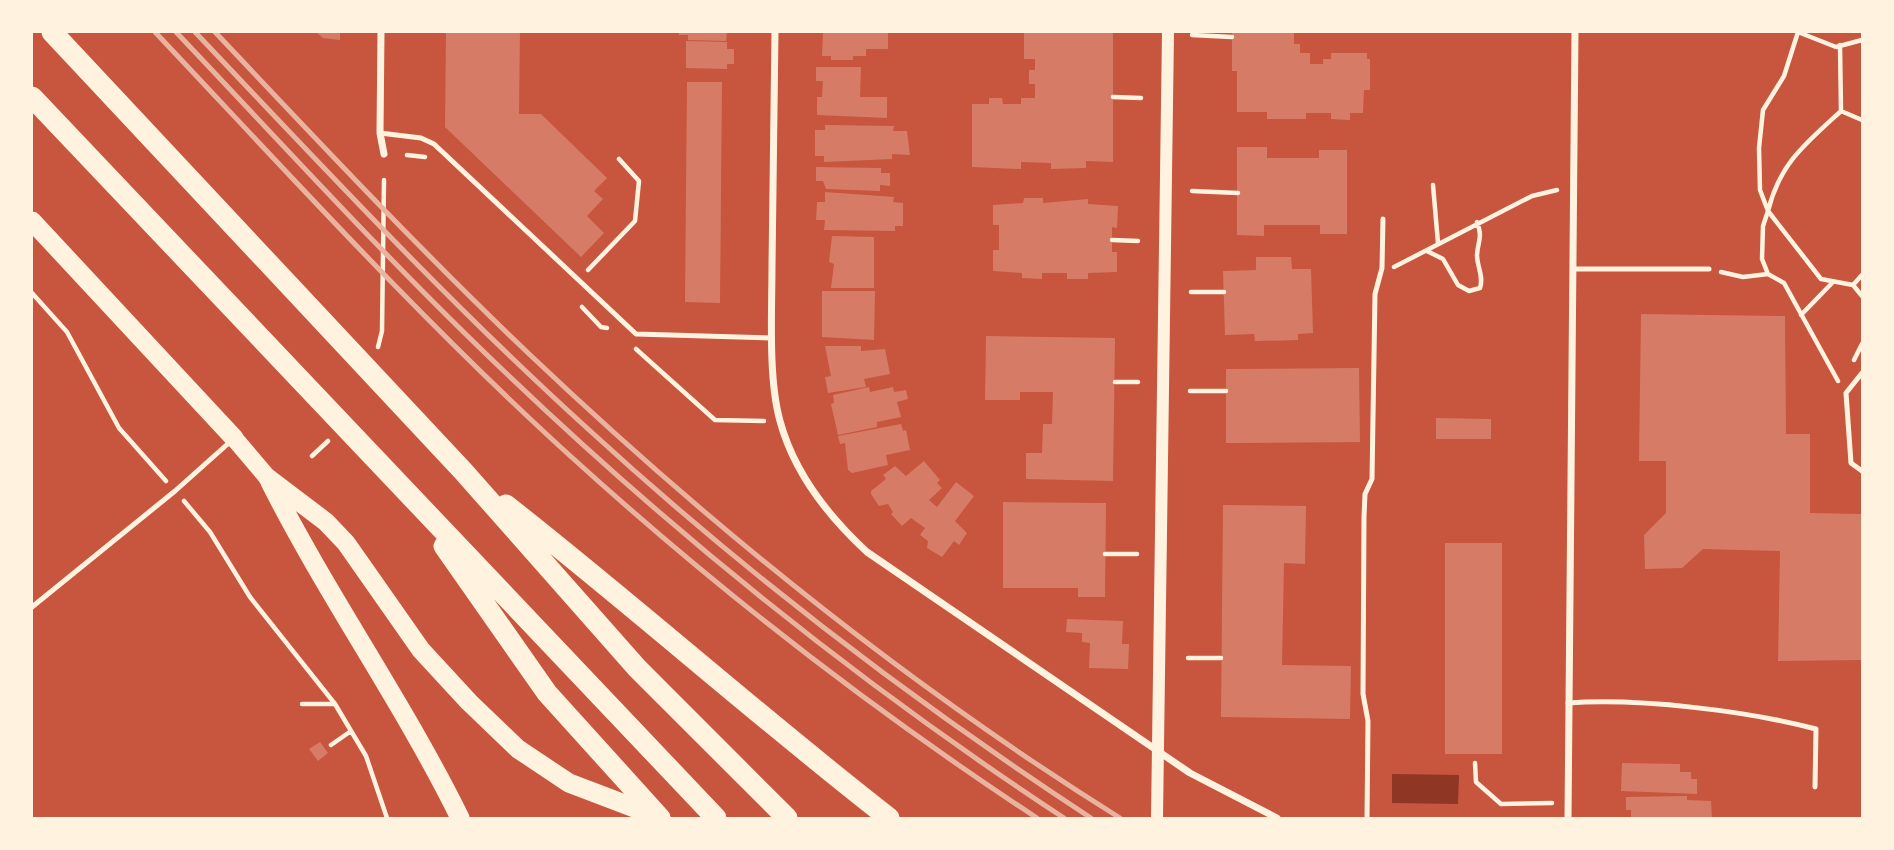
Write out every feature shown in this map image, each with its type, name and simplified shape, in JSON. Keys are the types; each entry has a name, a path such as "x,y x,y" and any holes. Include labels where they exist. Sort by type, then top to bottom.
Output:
{"highway":[{"path":"52,32 463,471 637,668 788,818"},
{"path":"32,97 397,478 716,818"},
{"path":"32,220 234,438"},
{"path":"463,471 621,595 764,720 889,818"},
{"path":"268,478 326,522 346,543 422,650 493,726 553,774 606,798 661,818"},
{"path":"268,478 329,590 403,709 460,818"},
{"path":"397,478 547,693 661,818"}],"main road":[{"path":"234,438 268,478"}],"street":[{"path":"381,32 380,133 384,154"},
{"path":"775,32 772,338 779,419 786,440 814,493 840,527 867,552 1190,773 1277,818"},
{"path":"1157,817 1168,32"},
{"path":"1568,818 1575,32"}],"lane":[{"path":"380,133 421,138 434,144 636,334 772,338"},
{"path":"1367,818 1368,721 1363,694 1364,517 1365,494 1372,479 1375,294 1382,268 1383,219"},
{"path":"1573,269 1709,269"},
{"path":"1863,373 1846,393 1851,463 1863,471"},
{"path":"32,607 175,491 234,438"},
{"path":"1569,703 1679,707 1786,721 1816,729 1815,787"}],"path":[{"path":"1863,40 1836,47 1798,32 1784,76 1763,110 1759,148 1760,190 1768,211 1821,279 1853,285 1863,296"},
{"path":"1192,35 1232,37"},
{"path":"1840,45 1841,111 1800,149 1775,181 1763,226 1762,259 1768,274 1784,284 1846,393"},
{"path":"1113,97 1141,98"},
{"path":"1841,111 1863,120"},
{"path":"578,281 635,221 639,181 619,159"},
{"path":"376,356 382,331 384,180"},
{"path":"1433,185 1438,243"},
{"path":"1382,268 1393,267 1427,251 1477,222 1532,196 1557,190"},
{"path":"1192,191 1238,193"},
{"path":"1427,251 1443,259 1458,285 1469,291 1480,288 1483,281 1477,253 1481,234 1477,222"},
{"path":"1112,240 1138,241"},
{"path":"1709,269 1743,277 1768,274"},
{"path":"1853,285 1863,275"},
{"path":"1801,316 1833,282"},
{"path":"1191,292 1224,292"},
{"path":"32,293 67,332 118,428 210,531 250,597 334,704 370,767 387,818"},
{"path":"1115,382 1138,382"},
{"path":"1190,391 1226,391"},
{"path":"312,456 329,439"},
{"path":"1105,554 1137,555"},
{"path":"1188,658 1221,658"},
{"path":"302,704 334,704"},
{"path":"331,745 351,731"},
{"path":"1475,763 1476,782 1501,804 1552,803"}],"shaded area":[{"path":"1392,774 1459,775 1458,804 1392,803"}],"building":[{"path":"316,32 340,32 340,40 323,38"},
{"path":"446,32 520,32 519,114 541,114 607,178 594,191 603,199 587,216 604,233 581,257 445,127"},
{"path":"679,32 727,32 726,41 688,40 688,35 679,35"},
{"path":"823,32 888,32 888,49 866,49 866,56 853,56 853,60 831,60 831,56 822,56"},
{"path":"1024,32 1113,32 1113,162 1086,161 1086,168 1051,169 1051,163 1021,162 1021,169 972,167 972,104 989,104 989,98 1002,98 1003,104 1021,104 1021,98 1035,98 1035,84 1029,84 1029,70 1035,70 1035,59 1024,59"},
{"path":"1232,32 1294,32 1294,44 1300,44 1300,53 1310,53 1310,64 1323,64 1323,59 1331,59 1331,53 1367,53 1367,59 1370,59 1370,90 1364,90 1363,113 1350,113 1350,120 1331,119 1331,113 1306,113 1306,119 1267,119 1267,112 1237,112 1237,71 1232,71"},
{"path":"686,41 727,42 727,49 734,49 734,64 727,64 727,69 686,68"},
{"path":"816,67 861,67 860,97 887,97 887,118 817,115 817,97 822,97 823,81 816,81"},
{"path":"687,82 722,82 720,303 685,302"},
{"path":"825,125 894,126 893,131 907,131 910,155 892,154 892,159 824,162 824,156 815,156 815,130 825,130"},
{"path":"1237,147 1267,147 1267,158 1319,158 1319,150 1347,150 1347,234 1320,234 1320,225 1264,225 1264,236 1237,235"},
{"path":"816,167 881,168 881,173 890,173 890,186 880,185 880,191 826,189 823,181 816,181"},
{"path":"825,192 894,197 893,202 903,203 903,226 895,226 895,231 824,230 825,220 816,220 817,202 825,202"},
{"path":"1024,198 1043,198 1043,203 1088,199 1088,204 1118,206 1117,228 1112,227 1112,252 1117,252 1117,272 1088,273 1088,279 1067,279 1067,273 1042,273 1042,279 1022,278 1022,273 993,271 993,250 999,250 999,225 993,225 993,205 1023,203"},
{"path":"832,236 874,237 874,288 831,288 834,264 829,262"},
{"path":"1256,257 1291,257 1292,269 1311,269 1313,333 1298,334 1298,340 1255,341 1254,334 1225,335 1223,271 1256,270"},
{"path":"822,291 875,291 874,340 822,337"},
{"path":"1641,314 1785,316 1786,434 1810,434 1810,513 1862,514 1862,660 1778,661 1780,551 1703,549 1682,568 1645,569 1644,535 1666,513 1666,461 1639,461"},
{"path":"986,336 1115,338 1113,481 1026,479 1026,453 1042,453 1043,424 1052,424 1053,392 1020,392 1020,400 985,400"},
{"path":"825,346 861,346 861,351 885,349 890,374 864,379 866,387 828,393 825,377 831,376"},
{"path":"1359,368 1360,442 1226,443 1226,369"},
{"path":"869,387 870,392 893,387 894,392 906,390 908,399 897,402 901,417 877,422 877,427 838,435 831,404 834,403 833,395"},
{"path":"1436,418 1491,419 1491,439 1436,439"},
{"path":"901,424 903,431 906,430 910,450 886,455 888,465 852,473 848,470 845,443 840,444 838,436"},
{"path":"924,461 940,480 937,483 942,488 929,500 937,507 956,482 974,496 955,521 967,533 959,545 954,541 942,557 927,548 928,541 920,535 925,528 911,518 902,526 891,514 893,512 888,504 879,506 871,494 871,491 886,479 883,475 895,466 906,476"},
{"path":"1003,502 1106,503 1105,597 1078,597 1078,588 1003,588"},
{"path":"1223,505 1306,506 1305,564 1284,563 1282,665 1351,666 1350,719 1221,717"},
{"path":"1445,543 1502,543 1502,754 1445,754"},
{"path":"1067,619 1123,621 1122,644 1129,644 1128,669 1089,668 1090,643 1082,642 1082,633 1066,632"},
{"path":"320,742 328,753 318,761 309,749"},
{"path":"1622,763 1680,764 1680,772 1691,772 1691,779 1697,779 1697,794 1621,791"},
{"path":"1687,796 1687,800 1711,801 1712,818 1631,818 1631,810 1626,810 1626,797"}],"railway":[{"path":"155,32 408,299 567,453 679,551 794,645 914,734 1037,818"},
{"path":"176,32 423,292 573,436 707,553 846,664 1064,818"},
{"path":"195,32 339,184 486,333 647,482 769,585 895,682 1091,818"},
{"path":"215,32 447,274 527,352 666,479 812,600 887,658 1041,767 1120,818"}]}
